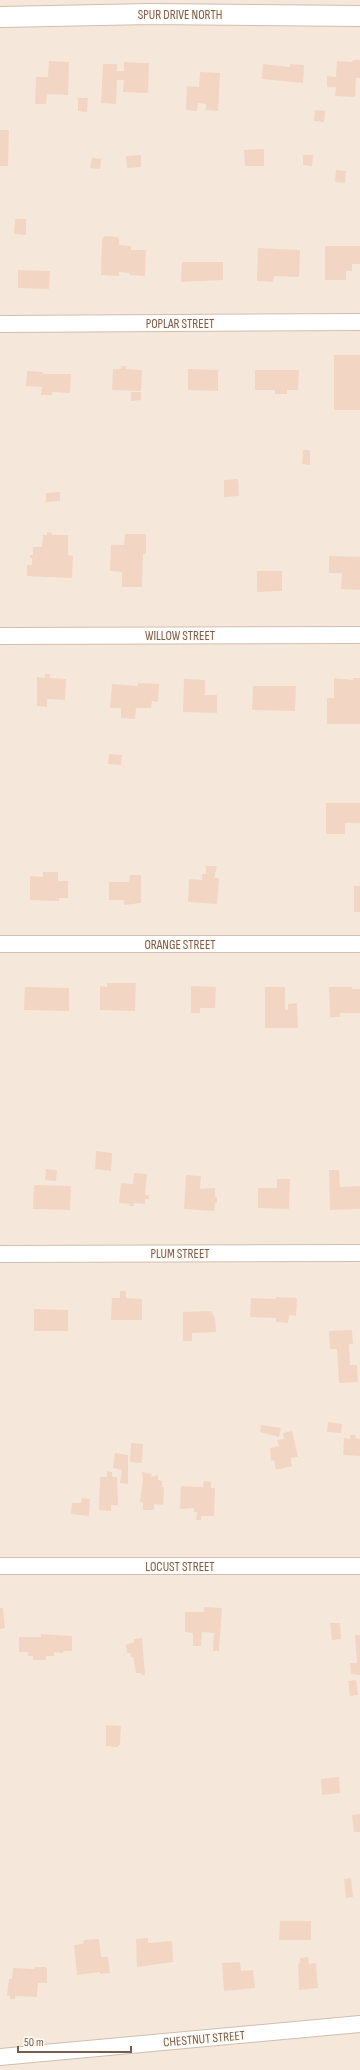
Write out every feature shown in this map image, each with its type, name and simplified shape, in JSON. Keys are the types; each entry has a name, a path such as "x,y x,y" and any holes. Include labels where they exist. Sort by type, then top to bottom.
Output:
{"street":[{"name":"SPUR DRIVE NORTH","path":"0,17 150,14 360,16"},
{"name":"POPLAR STREET","path":"0,324 360,322"},
{"name":"WILLOW STREET","path":"0,636 360,635"},
{"name":"ORANGE STREET","path":"0,944 360,944"},
{"name":"PLUM STREET","path":"0,1254 360,1253"},
{"name":"LOCUST STREET","path":"0,1566 360,1566"},
{"name":"CHESTNUT STREET","path":"0,2057 360,2024"}],"shaded area":[{"path":"0,0 360,0 360,2070 0,2070"}],"building":[{"path":"353,60 360,60 360,78 356,78 355,97 335,96 336,87 327,87 327,76 336,77 337,61 352,62"},
{"path":"49,61 69,62 68,95 47,94 46,104 35,104 36,77 48,77"},
{"path":"124,62 149,63 148,93 123,92 124,80 117,80 116,104 101,103 103,64 117,64 117,71 124,71"},
{"path":"263,64 290,67 290,64 304,65 303,83 262,79"},
{"path":"200,72 220,73 218,111 206,110 206,104 198,103 197,111 186,110 187,86 199,87"},
{"path":"78,98 88,98 87,112 78,111"},
{"path":"315,110 325,111 324,122 314,121"},
{"path":"0,130 9,130 8,166 0,166"},
{"path":"264,149 264,166 245,166 244,150"},
{"path":"141,155 141,167 127,168 126,156"},
{"path":"303,155 313,155 312,166 303,165"},
{"path":"92,158 101,159 100,169 90,168"},
{"path":"336,170 346,171 345,183 335,182"},
{"path":"15,219 26,219 26,235 14,234"},
{"path":"105,236 117,237 119,239 119,245 131,246 131,250 146,250 145,276 130,275 130,273 119,272 119,276 101,275 102,239"},
{"path":"325,246 360,246 360,264 352,264 352,271 346,271 346,280 325,280"},
{"path":"258,248 300,250 299,277 274,276 273,282 257,281"},
{"path":"182,262 223,262 223,280 181,282"},
{"path":"18,270 50,271 49,289 18,288"},
{"path":"334,355 360,355 360,410 334,410"},
{"path":"122,366 126,366 126,369 142,370 141,391 112,390 113,369 121,369"},
{"path":"188,369 218,370 218,391 188,390"},
{"path":"255,370 299,370 298,390 287,390 287,394 275,394 275,390 255,390"},
{"path":"27,371 43,372 43,374 71,374 70,393 52,392 52,395 41,395 42,387 26,386"},
{"path":"131,392 141,392 141,400 131,401"},
{"path":"303,450 310,450 310,465 302,464"},
{"path":"238,479 239,496 224,497 224,480"},
{"path":"60,492 60,501 46,502 46,493"},
{"path":"47,532 52,533 52,535 68,535 68,555 73,556 72,578 27,576 27,565 32,565 32,558 30,558 30,555 33,555 33,547 42,547 43,535 47,535"},
{"path":"125,534 146,534 146,554 143,554 142,587 122,587 122,572 110,571 111,545 124,545"},
{"path":"329,556 360,557 360,590 341,589 342,573 329,573"},
{"path":"257,571 282,571 282,591 257,592"},
{"path":"45,674 50,674 50,678 66,679 65,700 47,699 47,707 37,706 37,677 45,678"},
{"path":"334,678 353,680 353,678 360,678 360,724 327,724 327,698 334,698"},
{"path":"184,679 205,680 205,695 217,695 217,713 183,712"},
{"path":"138,683 159,684 158,702 152,701 151,708 136,708 135,719 121,718 121,708 110,708 112,684 138,686"},
{"path":"253,686 296,686 295,711 252,710"},
{"path":"109,754 122,755 121,765 108,764"},
{"path":"326,803 360,803 360,823 345,823 345,834 326,834"},
{"path":"206,866 217,866 214,878 219,878 217,904 188,902 189,879 202,880 202,874 206,874"},
{"path":"43,872 58,872 58,881 68,881 68,898 59,898 59,901 30,900 30,876 43,877"},
{"path":"130,875 141,875 141,903 124,905 124,900 109,900 109,882 129,882"},
{"path":"354,886 360,886 360,912 354,912"},
{"path":"107,983 136,983 135,1011 100,1010 100,986 107,987"},
{"path":"191,986 216,987 215,1008 200,1008 200,1013 191,1013"},
{"path":"25,987 69,988 69,1011 24,1010"},
{"path":"265,987 285,987 285,1010 288,1010 288,1004 297,1003 298,1028 265,1028"},
{"path":"329,987 352,987 352,989 360,989 360,1013 340,1013 340,1017 330,1017"},
{"path":"96,1151 112,1153 111,1171 95,1169"},
{"path":"46,1169 57,1170 56,1181 45,1180"},
{"path":"329,1170 339,1170 340,1187 360,1186 360,1209 330,1210"},
{"path":"134,1173 147,1174 145,1195 149,1195 149,1199 145,1199 145,1204 134,1203 134,1206 119,1203 121,1183 133,1184"},
{"path":"186,1175 201,1176 200,1189 215,1188 217,1203 215,1203 214,1211 184,1209"},
{"path":"277,1179 290,1179 289,1209 258,1208 258,1188 277,1188"},
{"path":"34,1185 71,1186 70,1210 33,1209"},
{"path":"120,1291 126,1291 126,1298 142,1299 142,1320 111,1320 112,1298 120,1298"},
{"path":"276,1297 297,1298 296,1316 289,1315 288,1323 276,1322 276,1318 250,1317 251,1298 276,1299"},
{"path":"34,1309 68,1310 68,1331 34,1331"},
{"path":"211,1311 215,1318 216,1332 192,1333 192,1341 183,1341 183,1312"},
{"path":"352,1330 353,1344 349,1344 350,1365 357,1365 358,1382 339,1383 337,1349 330,1349 329,1331"},
{"path":"328,1422 342,1424 341,1433 327,1432"},
{"path":"261,1425 281,1428 279,1437 260,1432"},
{"path":"292,1431 298,1457 291,1458 292,1466 276,1470 274,1460 271,1461 270,1448 279,1446 277,1440 284,1439 283,1433"},
{"path":"350,1435 356,1435 355,1438 360,1439 360,1456 343,1455 344,1438 350,1439"},
{"path":"131,1443 143,1444 142,1463 130,1462"},
{"path":"115,1453 128,1455 128,1484 120,1483 122,1470 113,1468"},
{"path":"107,1471 112,1472 112,1477 117,1477 118,1505 111,1505 111,1511 99,1510 100,1477 107,1477"},
{"path":"142,1472 152,1474 151,1477 158,1475 158,1480 162,1481 162,1487 164,1487 163,1505 154,1504 154,1510 143,1510 143,1502 140,1502 143,1480"},
{"path":"204,1481 211,1482 211,1488 215,1488 214,1516 201,1516 201,1520 196,1520 197,1512 194,1512 194,1508 180,1509 181,1486 203,1487"},
{"path":"82,1498 90,1499 89,1516 71,1514 72,1503 81,1503"},
{"path":"204,1607 222,1608 219,1651 213,1651 214,1633 202,1632 201,1646 193,1646 193,1633 185,1632 185,1612 204,1612"},
{"path":"0,1608 3,1608 5,1628 0,1629"},
{"path":"330,1623 340,1623 341,1639 332,1640"},
{"path":"41,1634 72,1636 72,1651 63,1651 63,1653 54,1652 54,1656 46,1656 46,1660 33,1660 33,1656 28,1656 28,1652 19,1652 19,1637 41,1637"},
{"path":"355,1635 360,1635 360,1675 351,1674 350,1663 357,1663"},
{"path":"142,1638 145,1675 136,1673 133,1657 131,1657 130,1653 127,1653 126,1645 134,1642 134,1639"},
{"path":"356,1680 358,1695 350,1696 348,1681"},
{"path":"106,1725 121,1726 120,1745 118,1745 118,1747 106,1746"},
{"path":"339,1777 340,1793 322,1795 321,1779"},
{"path":"360,1814 360,1832 354,1832 352,1815"},
{"path":"351,1878 353,1897 346,1898 344,1879"},
{"path":"280,1921 311,1921 311,1940 279,1940"},
{"path":"148,1938 148,1943 172,1941 173,1962 137,1967 136,1939"},
{"path":"99,1939 101,1957 108,1957 110,1973 100,1974 100,1972 77,1975 74,1945 83,1944 84,1940"},
{"path":"308,1957 309,1964 316,1963 318,1988 299,1990 298,1964 300,1963 300,1958"},
{"path":"240,1962 241,1971 253,1970 255,1988 224,1991 222,1963"},
{"path":"35,1967 46,1967 47,1970 47,1983 38,1983 37,1997 15,1996 15,1999 10,1999 10,1996 7,1996 9,1979 12,1979 13,1968 35,1969"}]}
